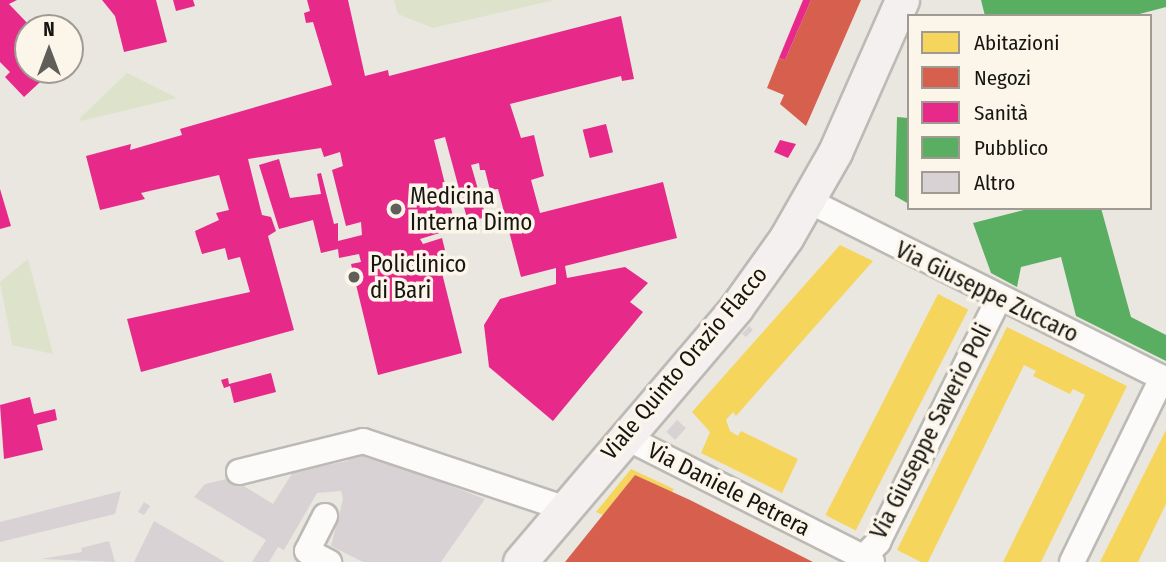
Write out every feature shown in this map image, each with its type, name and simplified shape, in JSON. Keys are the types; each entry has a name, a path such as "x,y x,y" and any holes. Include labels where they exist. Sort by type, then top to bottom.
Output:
{"street":[{"name":"Viale Quinto Orazio Flacco","path":"520,562 623,436 736,308 809,201 902,0"},
{"name":"Via Giuseppe Zuccaro","path":"809,201 1164,379"},
{"name":"Via Giuseppe Saverio Poli","path":"864,560 878,542 999,298"},
{"path":"1072,562 1164,379"},
{"name":"Via Daniele Petrera","path":"623,436 864,560"},
{"path":"239,472 363,441 563,508"},
{"path":"325,516 307,551 329,562"}],"green space":[{"path":"394,0 555,0 433,28 398,14"},
{"path":"127,73 177,98 81,121 80,118"},
{"path":"28,259 53,354 12,345 0,282"}],"building: Abitazioni":[{"path":"840,245 873,261 736,416 733,412 726,420 730,431 738,436 741,431 798,459 782,493 701,453 710,432 692,412"},
{"path":"938,294 968,309 856,530 825,515"},
{"path":"1007,327 1127,386 1041,562 1003,562 1085,395 1073,389 1070,394 1033,376 1036,371 1024,365 928,562 921,562 897,550"},
{"path":"1166,430 1166,504 1138,562 1100,562"},
{"path":"631,469 674,489 672,492 635,475 603,515 596,512"}],"building: Negozi":[{"path":"811,0 861,0 806,126 780,104 784,95 767,88 779,58 785,60"},
{"path":"635,475 690,500 813,562 565,562"}],"building: Sanità":[{"path":"0,0 17,0 9,4 19,14 14,14 14,84 38,84 24,97 5,77 10,72 0,62"},
{"path":"102,0 156,0 167,42 124,52 115,16"},
{"path":"173,0 193,0 195,6 176,11"},
{"path":"307,0 348,0 365,76 388,70 389,76 621,16 634,79 622,81 621,76 510,104 521,138 534,135 544,176 531,180 540,213 663,182 677,238 565,266 567,278 625,267 648,283 630,302 643,312 553,421 489,367 484,325 500,299 556,284 556,268 521,277 498,189 490,190 485,170 480,170 479,163 471,165 486,217 468,222 445,137 434,140 456,228 420,239 423,244 442,238 445,250 437,253 462,353 378,375 351,264 361,262 359,254 339,258 338,249 321,253 313,220 279,229 259,165 279,159 290,198 321,194 317,174 321,173 334,224 338,223 338,241 362,235 361,222 346,226 332,170 343,166 340,152 324,157 321,148 248,159 262,215 271,217 276,231 268,236 294,330 141,372 127,319 250,292 240,257 228,260 225,248 202,254 196,235 195,231 219,220 216,213 229,210 219,175 141,193 145,199 100,210 86,156 131,144 130,150 182,135 180,129 332,85 313,22 306,23 304,13 310,11"},
{"path":"803,0 811,0 785,60 779,58"},
{"path":"606,124 613,152 590,158 583,130"},
{"path":"780,140 796,144 788,158 774,152"},
{"path":"0,189 11,226 0,229"},
{"path":"271,373 276,392 234,403 230,386 224,388 221,380 228,378 229,384"},
{"path":"30,397 34,414 55,409 57,420 37,425 43,450 4,459 0,405"}],"building: Pubblico":[{"path":"981,0 1166,0 1166,7 1140,14 984,14"},
{"path":"897,117 907,118 907,203 895,196"},
{"path":"1024,210 1102,210 1131,317 1166,335 1166,361 1076,316 1061,257 1021,267 1017,287 991,273 973,223"}],"building: Altro":[{"path":"749,326 753,330 746,337 742,334"},
{"path":"677,420 686,428 675,440 666,432"},
{"path":"352,448 485,499 441,562 363,562 331,546 343,499 341,491 317,493 284,550 278,547 269,562 252,562 266,540 194,497 205,484 231,478 273,504 293,472 347,461"},
{"path":"121,491 115,514 0,542 0,522"},
{"path":"144,502 150,506 144,515 138,512"},
{"path":"154,521 225,562 134,562"},
{"path":"109,541 115,562 41,559 82,552 81,548"}],"place":[{"name":"Medicina Interna Dimo","path":"396,209"},
{"name":"Policlinico di Bari","path":"354,277"}]}
